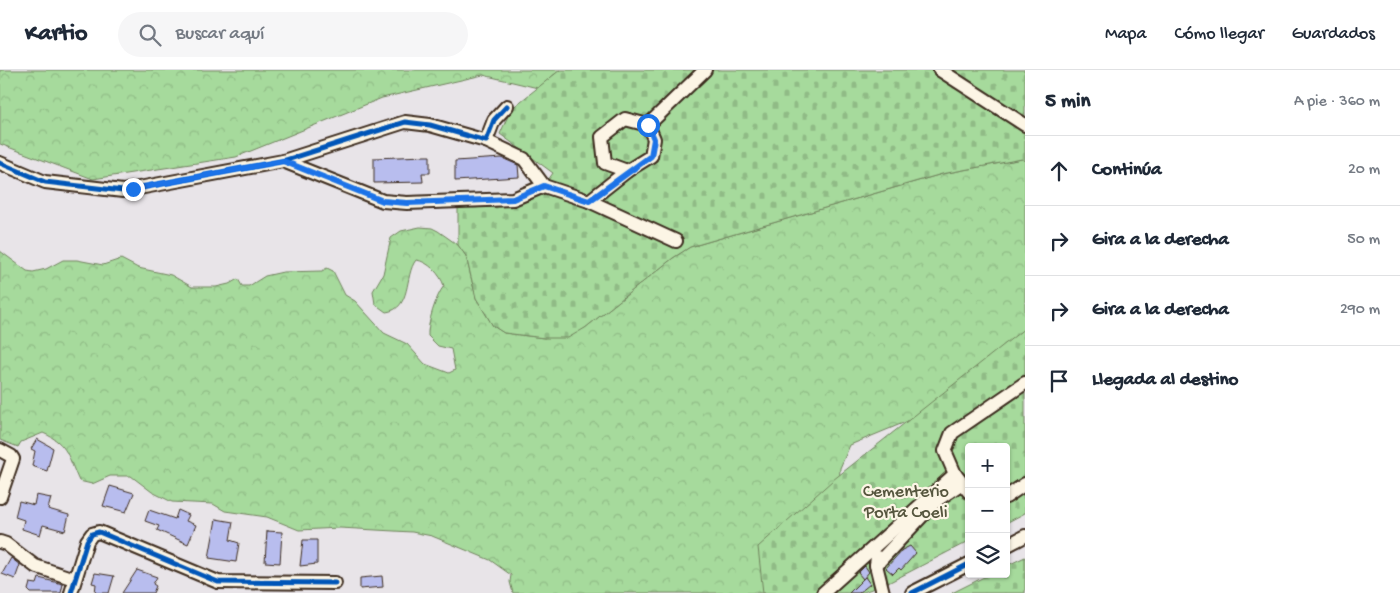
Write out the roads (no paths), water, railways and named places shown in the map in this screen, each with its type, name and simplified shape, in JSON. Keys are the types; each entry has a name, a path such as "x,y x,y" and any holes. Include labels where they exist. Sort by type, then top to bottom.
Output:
{"street":[{"path":"648,125 705,70"},
{"path":"940,70 1025,125"},
{"path":"486,141 494,120 507,106"},
{"path":"627,171 605,162 602,137 625,119 648,125"},
{"path":"0,163 45,182 123,191 283,161 405,122 438,127 486,141 524,159 544,186 589,201 676,241"},
{"path":"589,201 627,171 651,156 654,139 648,125"},
{"path":"283,161 383,201 407,203 513,199 544,186"},
{"path":"962,483 945,451 952,433 1025,383"},
{"path":"0,450 11,456 13,460 0,497"},
{"path":"823,593 880,539 962,483"},
{"path":"876,565 937,500 962,483"},
{"path":"1010,494 1025,484"},
{"path":"71,593 86,541 92,534 99,532 218,582 336,583"},
{"path":"1010,544 1025,536"},
{"path":"880,539 876,565 883,593"},
{"path":"0,542 6,544 35,566 74,579"},
{"path":"912,593 965,566"}],"park label":[{"name":"Cementerio Porta Coeli","path":"906,502"}]}
